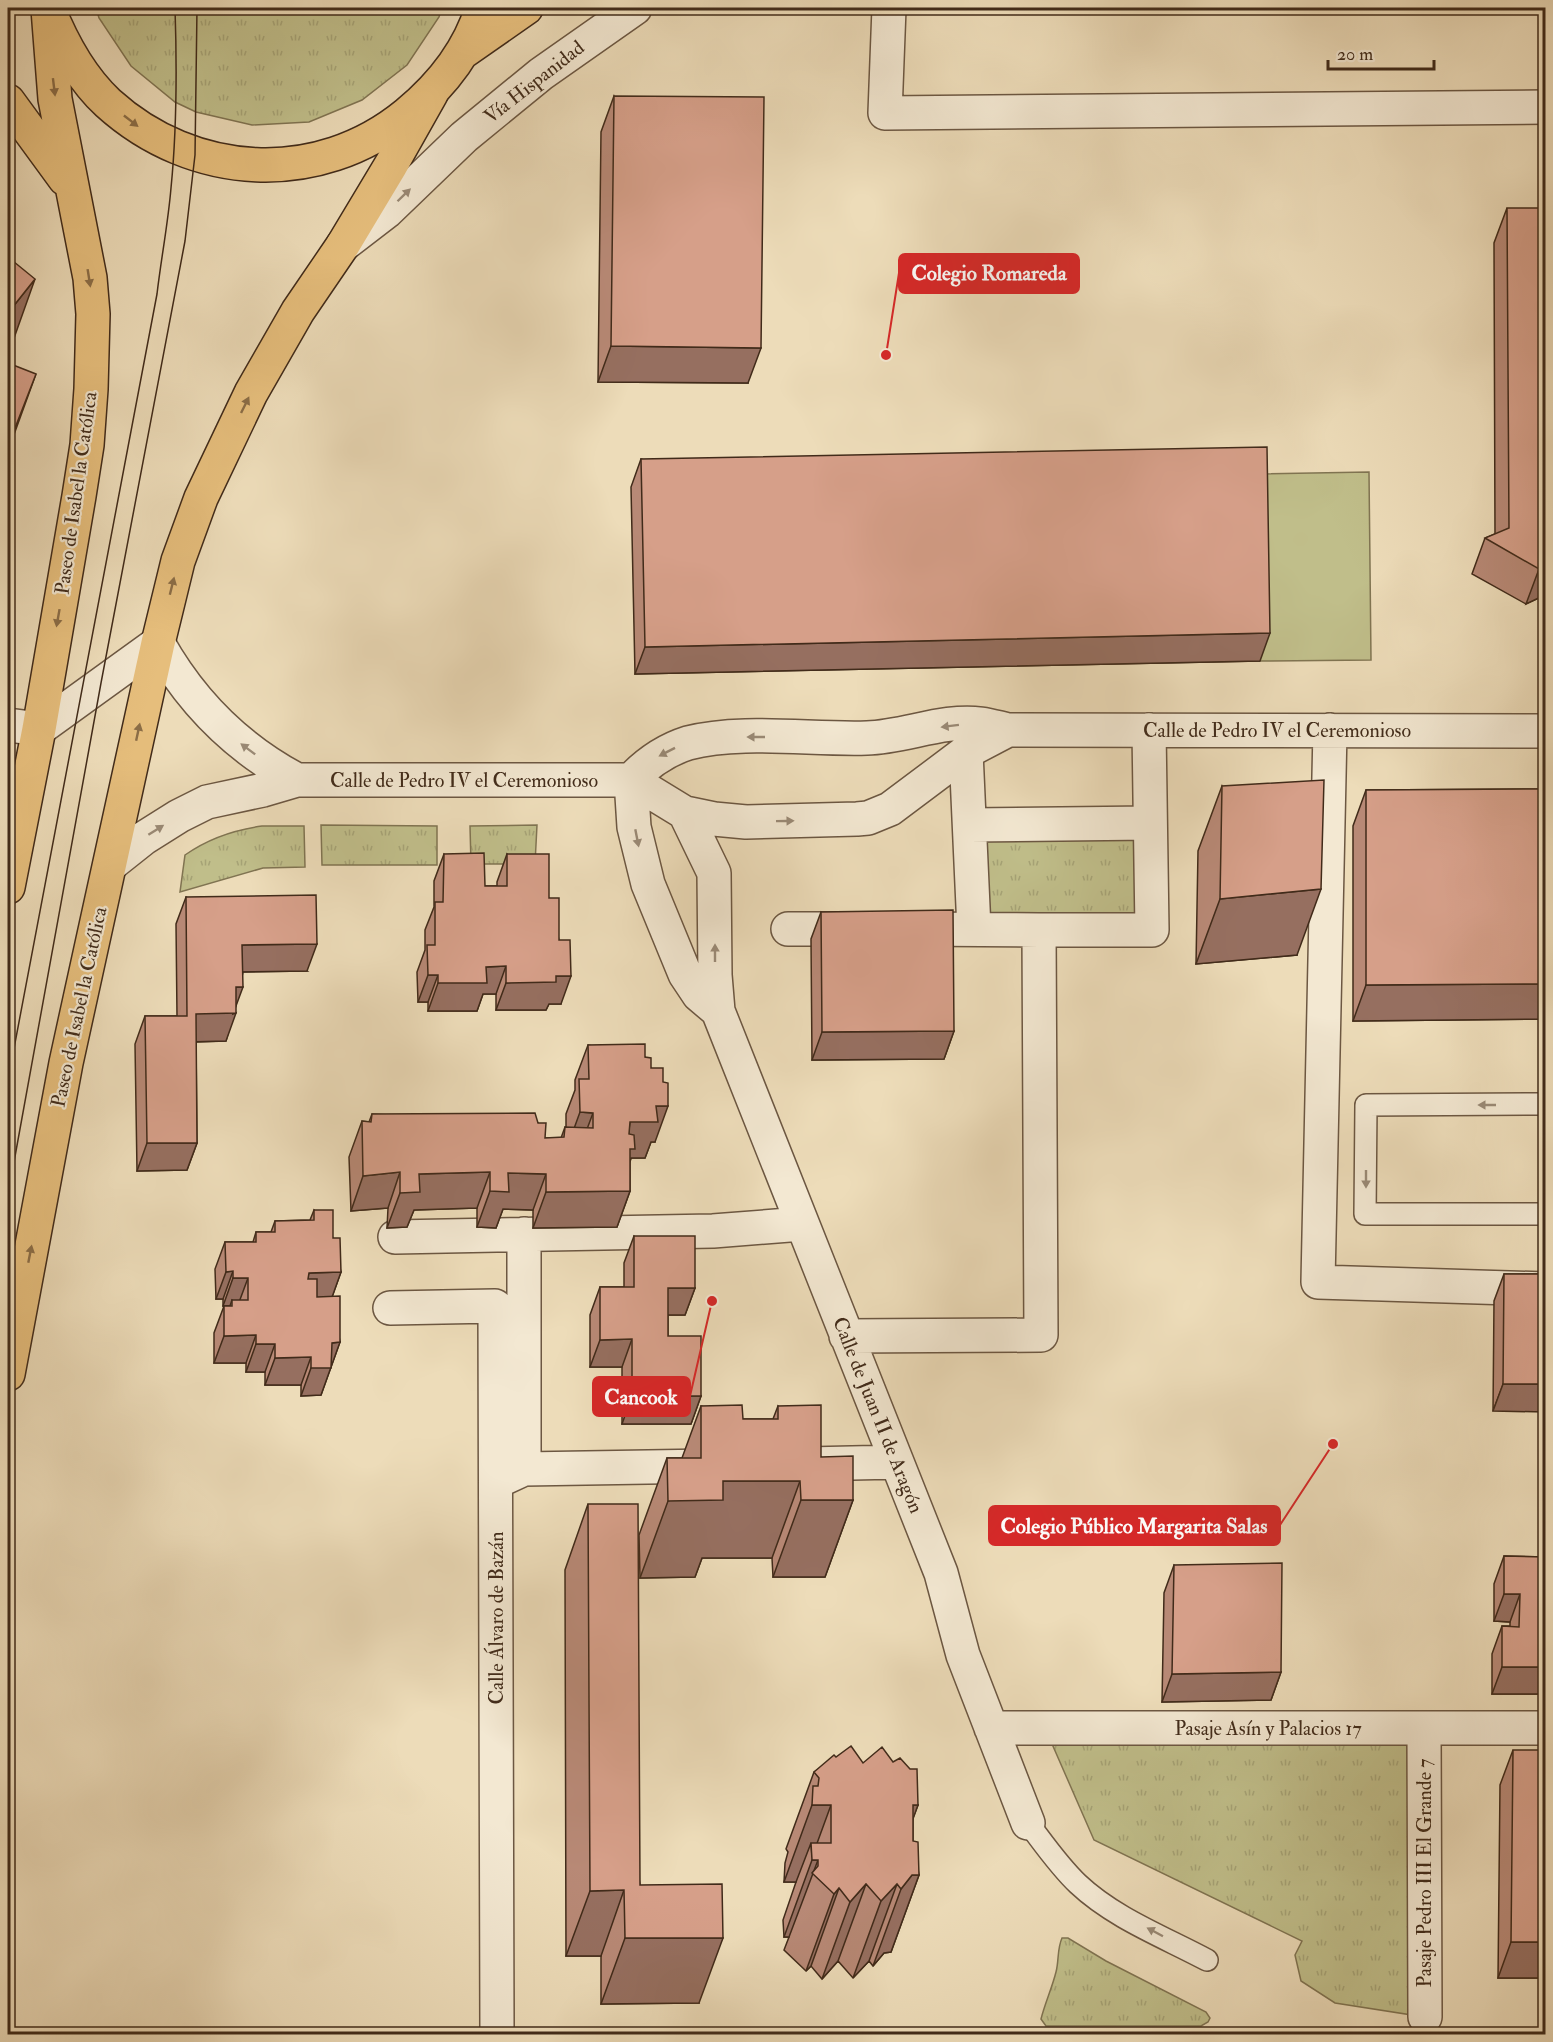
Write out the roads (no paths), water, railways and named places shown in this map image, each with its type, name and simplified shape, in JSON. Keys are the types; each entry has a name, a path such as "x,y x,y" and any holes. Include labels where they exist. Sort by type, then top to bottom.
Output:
{"main road":[{"path":"48,8 62,41 82,73 107,102 136,126 174,147 195,155 230,163 267,166 304,162 340,153 389,129 431,94 448,75 462,53 482,8"},
{"name":"Paseo de Isabel la Católica","path":"8,887 23,727 79,496 87,445 91,389 90,278 55,99 48,8"},
{"path":"462,53 526,8"},
{"name":"Paseo de Isabel la Católica","path":"8,1374 66,1063 178,561 201,498 218,460 271,357 298,311 343,245 431,94"},
{"path":"8,101 72,188"}],"street":[{"name":"Vía Hispanidad","path":"343,245 386,212 464,138 541,74 635,8"},
{"path":"889,8 885,113 1545,107"},
{"name":"Vía Hispanidad","path":"340,153 464,138"},
{"path":"23,727 158,643 176,673 212,717 251,752 297,780"},
{"name":"Calle de Pedro IV el Ceremonioso","path":"631,780 661,755 685,744 711,739 880,737 953,724 980,724 1008,730 1545,731"},
{"name":"Calle de Pedro IV el Ceremonioso","path":"110,865 144,838 189,810 220,798 263,790 297,780 631,780 685,813 714,819 746,822 857,819 880,815 966,752 1008,730"},
{"path":"788,929 1152,930 1149,730"},
{"path":"1330,730 1318,1282 1545,1288"},
{"path":"966,752 974,929"},
{"name":"Calle de Juan II de Aragón","path":"631,780 634,827 648,884 685,974 699,995 718,1011"},
{"name":"Calle de Juan II de Aragón","path":"685,813 714,873 715,985 718,1011 941,1573 963,1655 1028,1823"},
{"path":"714,873 746,822"},
{"path":"970,825 1150,823"},
{"path":"846,1336 1041,1335 1039,930"},
{"path":"395,1237 713,1231 802,1224"},
{"path":"524,1234 510,1476 734,1465"},
{"name":"Calle Álvaro de Bazán","path":"390,1308 495,1306 510,1476 497,2034"},
{"path":"780,1464 897,1462"},
{"name":"Pasaje Asín y Palacios 17","path":"991,1728 1545,1728"},
{"name":"Pasaje Pedro III El Grande 7","path":"1424,1728 1425,2017"}],"lane":[{"path":"1545,1104 1366,1105 1365,1214 1545,1214"},
{"path":"1028,1823 1065,1870 1097,1899 1113,1910 1207,1960"}],"tram line":[{"path":"8,1080 157,294 170,201 174,143 175,8"},
{"path":"8,1195 101,683 185,241 195,155 197,8"}],"place":[{"name":"Colegio Romareda","path":"886,355"},
{"name":"Cancook","path":"712,1301"},
{"name":"Colegio Público Margarita Salas","path":"1333,1444"}]}
